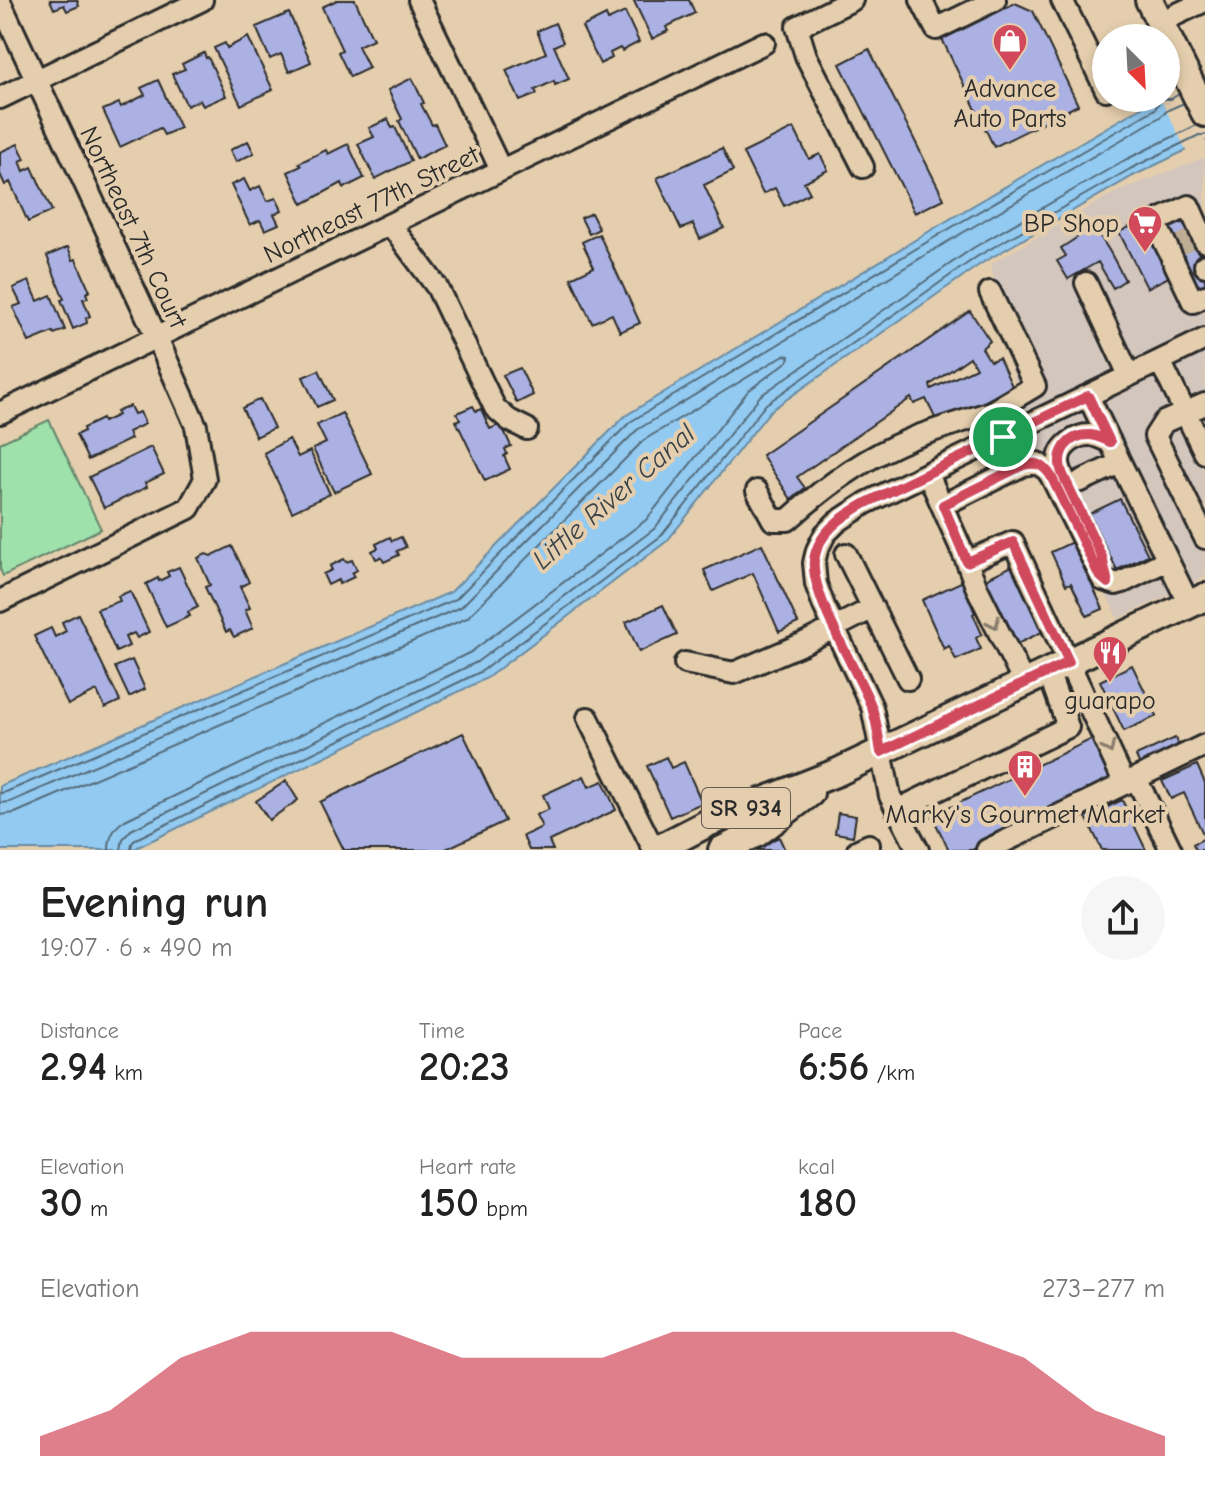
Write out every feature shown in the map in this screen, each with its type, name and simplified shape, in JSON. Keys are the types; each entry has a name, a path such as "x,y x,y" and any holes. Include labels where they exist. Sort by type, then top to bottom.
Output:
{"main road":[{"path":"1155,11 1205,113"},
{"name":"SR 934","path":"655,850 708,823 838,772 1197,600"},
{"path":"722,850 757,833 838,772"}],"street":[{"path":"0,98 202,0"},
{"path":"419,0 501,170"},
{"path":"921,0 936,29 995,0"},
{"path":"1062,0 1092,61"},
{"path":"1155,11 1205,1"},
{"name":"Northeast 7th Court","path":"0,2 196,426 205,479 189,508 0,601"},
{"path":"840,3 797,27 806,56 863,167"},
{"name":"Northeast 77th Street","path":"0,413 764,43"},
{"path":"1189,243 1155,222 1197,202"},
{"path":"1197,202 1189,243 1195,270 1193,302 1205,296"},
{"path":"390,224 437,287 495,408 527,429"},
{"path":"1086,283 1129,375"},
{"path":"757,491 773,520 788,520 810,500 867,461 911,439 991,412 1035,386 990,292"},
{"path":"918,850 890,796 872,707 816,584 814,563 825,534 852,511 1205,339"},
{"path":"1160,361 1205,453"},
{"path":"1088,396 1167,560 1197,600"},
{"path":"1203,528 1155,436 1164,422 1205,404"},
{"path":"991,412 1003,437"},
{"path":"1108,583 1102,557 1059,462 1060,453 1066,446 1081,437 1090,435 1110,442"},
{"path":"943,505 1023,465 1037,463 1051,476 1099,575 1108,583 1123,582 1167,560"},
{"path":"1081,481 1120,463"},
{"path":"928,474 976,586 1024,683"},
{"path":"897,810 1068,727 1058,667 1013,542 967,562"},
{"path":"846,554 908,679"},
{"path":"685,663 734,673 802,644 873,608"},
{"path":"1058,667 1171,850"},
{"path":"588,718 655,850"},
{"path":"987,850 1205,745"}],"shaded area":[{"path":"1205,157 1205,577 1118,619 1021,413 991,264 1112,194"}],"green space":[{"path":"49,420 101,529 3,576 0,569 0,443"}],"water":[{"name":"Little River Canal","path":"1133,112 1179,112 1205,141 1133,176 982,263 770,411 667,541 487,678 132,850 0,850 0,786 451,592 625,416"}],"pier":[{"path":"1205,66 1205,146 1188,154 1167,112 1180,112 1180,80"}],"building":[{"path":"50,0 77,0 79,6 67,11 64,5 54,9"},
{"path":"337,0 355,0 373,39 358,46 369,68 350,77 338,52 342,50 322,7"},
{"path":"689,0 695,13 666,27 668,31 652,39 634,1"},
{"name":"Advance Auto Parts","path":"1015,3 1033,11 1078,105 994,147 942,39"},
{"path":"625,12 639,42 610,53 612,58 600,64 582,27 606,15 608,20"},
{"path":"289,13 311,62 289,72 281,54 270,59 256,27"},
{"path":"555,23 563,42 554,46 569,79 555,85 554,81 535,90 537,94 520,101 506,70 546,53 537,31"},
{"path":"248,37 273,90 241,105 214,48 225,43 227,48"},
{"path":"869,49 944,199 915,213 840,64"},
{"path":"204,53 226,96 203,106 200,100 187,106 172,74 185,69 182,64"},
{"path":"412,78 424,103 421,104 445,145 417,159 388,90"},
{"path":"158,80 180,128 164,135 160,128 120,147 103,110 119,103 121,107 145,95 141,88"},
{"path":"388,119 411,161 375,179 358,144 374,137 369,128"},
{"path":"794,128 809,159 820,154 828,170 804,182 810,193 784,206 775,188 763,194 743,153"},
{"path":"248,141 254,153 236,162 230,150"},
{"path":"18,144 25,159 20,161 24,171 32,167 52,211 28,222 10,182 5,185 0,174 0,152"},
{"path":"348,144 364,178 344,188 342,183 303,204 288,172 326,150 328,154"},
{"path":"722,148 733,171 704,185 724,228 700,239 693,224 681,229 657,178"},
{"path":"244,179 250,191 260,186 267,201 276,198 282,210 274,214 279,224 265,230 260,220 250,225 231,185"},
{"path":"591,213 599,229 589,234 581,218"},
{"name":"BP Shop","path":"1144,220 1171,276 1147,288 1119,232"},
{"path":"1183,222 1205,266 1205,289 1198,292 1167,229"},
{"path":"1093,225 1125,280 1113,288 1098,262 1068,279 1057,261 1066,256 1061,248"},
{"path":"599,234 640,323 620,332 612,314 592,323 571,278 594,267 582,242"},
{"path":"68,247 90,291 86,293 88,298 83,299 90,316 86,318 87,323 73,329 47,256"},
{"path":"29,281 38,301 51,295 65,330 29,342 13,307 21,304 13,288"},
{"path":"970,311 990,341 982,348 990,361 999,358 1013,388 938,424 926,399 914,404 911,398 797,477 805,488 791,499 762,455","holes":["970,357 976,368 931,389 930,385"]},
{"path":"520,368 533,395 517,403 503,375"},
{"path":"319,370 333,400 317,407 303,377"},
{"path":"260,399 274,428 256,437 242,408"},
{"path":"130,406 134,414 140,412 145,424 128,432 131,439 88,460 76,435 84,431 83,428 118,415 116,412"},
{"path":"473,406 476,411 481,409 490,429 501,424 511,446 505,449 507,454 504,456 510,469 485,481 456,421 460,419 457,413"},
{"path":"342,413 372,474 334,492 313,449 326,443 317,425"},
{"path":"289,439 298,457 310,451 330,494 292,512 264,453"},
{"path":"151,447 164,474 145,483 147,487 104,508 89,477"},
{"path":"1120,499 1148,555 1117,570 1089,514"},
{"path":"390,537 392,541 401,537 406,547 397,551 399,555 384,562 381,557 376,559 372,551 378,548 376,544"},
{"path":"1072,542 1103,609 1087,616 1071,583 1066,585 1051,552"},
{"path":"762,544 798,623 779,632 753,573 713,591 704,570"},
{"path":"232,546 249,582 240,587 250,608 245,610 253,628 234,637 230,630 226,632 205,587 210,585 198,558 206,554 211,556"},
{"path":"344,559 346,562 352,560 357,570 352,573 354,577 328,585 323,574 332,570 330,566"},
{"path":"1014,565 1046,630 1013,646 981,581"},
{"path":"179,567 198,607 188,612 190,616 166,627 146,584 169,576 167,572"},
{"path":"963,581 982,634 976,638 981,649 956,660 949,646 944,649 922,600"},
{"path":"130,591 149,632 137,638 134,633 125,637 129,646 116,652 97,609 120,601 118,596"},
{"path":"663,605 677,635 639,652 626,622"},
{"path":"78,614 120,701 105,708 97,691 68,705 34,636 51,628 55,637 66,631 62,622"},
{"path":"132,660 145,689 129,697 115,667"},
{"path":"1132,665 1157,716 1124,731 1100,681"},
{"path":"463,733 505,821 444,850 344,850 320,802"},
{"name":"Marky's Gourmet Market","path":"1096,737 1117,779 972,850 949,850 932,816"},
{"path":"1175,738 1182,752 1142,770 1136,756"},
{"path":"666,757 671,768 684,762 702,803 670,817 647,766"},
{"path":"1197,765 1205,783 1205,838 1184,793 1171,799 1162,781"},
{"path":"584,776 589,787 603,781 616,810 549,841 553,850 529,850 523,836 542,827 536,815 549,809 543,795"},
{"path":"286,781 298,800 269,820 256,801"},
{"path":"1122,800 1146,850 1102,850 1086,817"},
{"path":"838,813 856,816 853,836 835,833"},
{"path":"779,837 785,850 751,850"},
{"path":"1205,838 1205,850 1196,850 1193,844"}],"tunnel":[{"path":"1176,247 1192,239"}],"place":[{"name":"Advance Auto Parts","path":"1010,72"},
{"name":"BP Shop","path":"1145,254"},
{"name":"guarapo","path":"1110,684"},
{"name":"Marky's Gourmet Market","path":"1025,798"}],"route":[{"path":"1088,396 1110,442 1090,435 1081,437 1066,446 1060,453 1059,462 1102,557 1108,583 1099,575 1051,476 1037,463 1023,465 943,505 967,562 1013,542 1069,662 881,752 872,707 816,584 814,563 817,550 825,534 852,511 1003,437 1088,396"}]}
